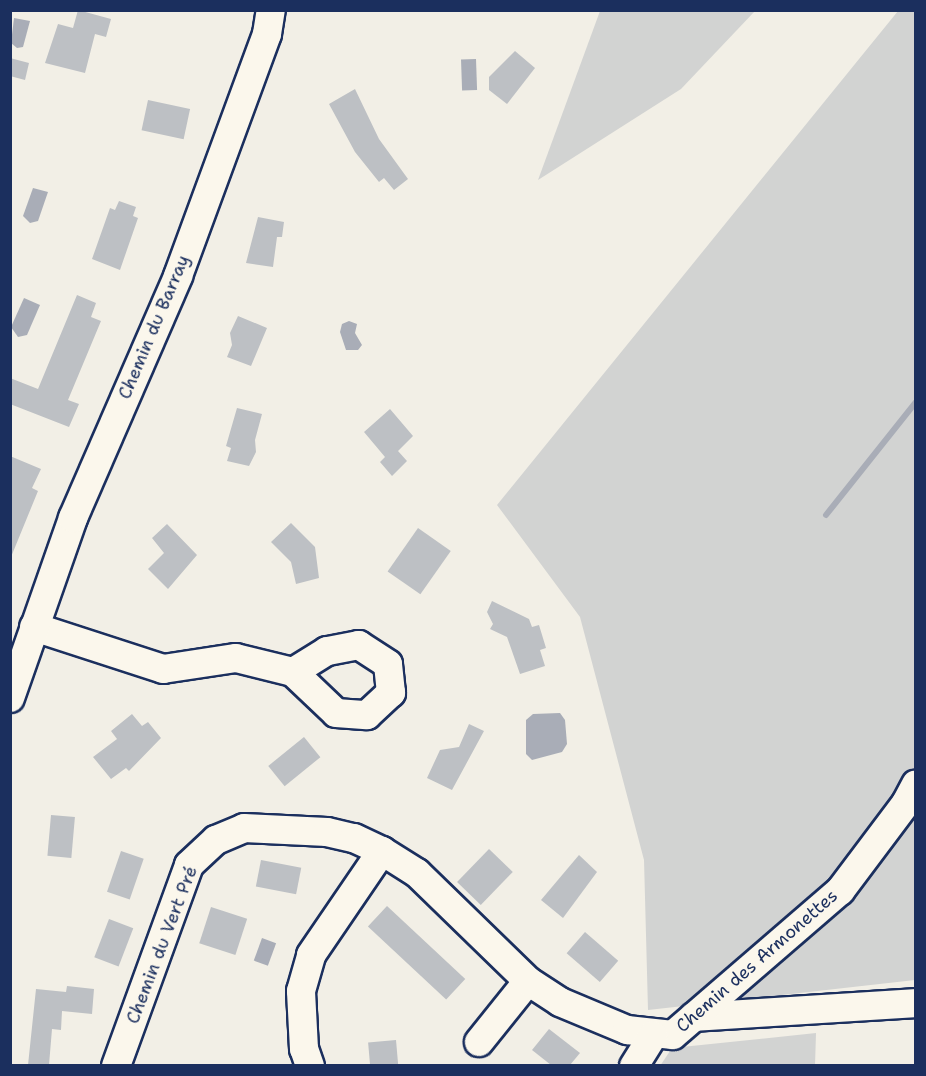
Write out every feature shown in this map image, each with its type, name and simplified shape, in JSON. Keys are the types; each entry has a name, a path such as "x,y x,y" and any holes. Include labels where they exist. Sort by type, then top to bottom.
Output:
{"street":[{"name":"Chemin du Barray","path":"10,698 25,634 178,276 267,34 272,10"},
{"path":"25,634 163,669 236,658 293,672"},
{"name":"Chemin des Armonettes","path":"653,1035 673,1035 840,891 906,803 915,784"},
{"name":"Chemin du Vert Pré","path":"116,1065 189,865 216,840 244,828 327,832 354,838 382,851 445,897 528,981 560,1002 627,1030 653,1035"},
{"path":"310,1065 304,1049 301,991 311,955 382,851"},
{"path":"479,1042 528,981"},
{"path":"694,1017 915,1003"},
{"path":"634,1065 653,1035"}],"shaded area":[{"path":"600,11 755,11 681,89 538,180"},
{"path":"898,11 915,11 915,980 648,1010 644,860 580,617 497,505"},
{"path":"14,18 30,21 23,47 17,48 11,43"},
{"path":"476,59 477,90 462,91 461,60"},
{"path":"33,188 48,192 38,221 30,223 23,216"},
{"path":"24,298 40,305 27,335 18,337 11,327"},
{"path":"349,321 357,324 355,333 362,345 358,350 346,350 340,332 342,324"},
{"path":"560,713 565,720 567,744 562,752 532,760 526,754 526,720 533,714"},
{"path":"262,938 276,943 268,966 254,961"},
{"path":"816,1033 815,1065 660,1066 672,1048"}],"building":[{"path":"78,10 111,19 106,37 95,34 85,73 45,63 58,24 73,28"},
{"path":"515,51 535,68 507,104 489,90 489,77"},
{"path":"10,58 29,63 25,80 10,76"},
{"path":"355,89 379,139 408,179 394,190 384,178 379,182 355,152 329,104"},
{"path":"148,100 190,109 184,139 142,130"},
{"path":"119,201 136,207 133,216 138,218 120,270 92,259 110,208 115,210"},
{"path":"258,217 284,222 282,237 277,237 273,267 246,263"},
{"path":"77,295 96,303 91,317 101,321 68,400 79,404 69,427 10,404 10,378 38,389"},
{"path":"238,316 267,328 251,366 227,357 232,345 230,333"},
{"path":"237,408 262,414 255,440 256,452 249,466 227,461 231,448 226,446"},
{"path":"390,409 413,436 398,451 407,461 392,476 380,462 385,457 364,432"},
{"path":"10,456 41,469 32,488 38,491 11,557"},
{"path":"291,523 315,547 319,578 296,584 291,562 271,542"},
{"path":"167,524 197,555 168,589 148,569 164,553 152,538"},
{"path":"418,528 451,551 420,594 388,571"},
{"path":"492,601 529,619 532,627 539,625 546,648 540,650 545,666 520,674 507,637 490,629 493,624 487,612"},
{"path":"132,714 142,726 148,722 161,738 129,771 126,768 111,779 93,757 117,739 111,731"},
{"path":"469,724 484,731 452,790 427,778 440,750 459,747"},
{"path":"304,737 320,757 285,786 268,766"},
{"path":"51,815 75,817 71,858 47,856"},
{"path":"489,849 513,872 481,905 457,882"},
{"path":"121,851 144,859 130,899 107,892"},
{"path":"579,855 597,872 563,918 541,900"},
{"path":"261,860 301,868 296,894 256,887"},
{"path":"387,906 465,979 446,999 368,926"},
{"path":"211,907 247,919 235,955 199,943"},
{"path":"109,919 133,928 119,967 94,957"},
{"path":"585,932 618,961 600,982 567,953"},
{"path":"67,986 94,989 92,1014 62,1011 61,1030 52,1029 49,1065 28,1065 36,989 66,992"},
{"path":"549,1029 580,1053 570,1065 551,1065 532,1050"},
{"path":"396,1040 398,1065 370,1066 368,1042"}],"waterway":[{"path":"826,515 916,402"}]}
